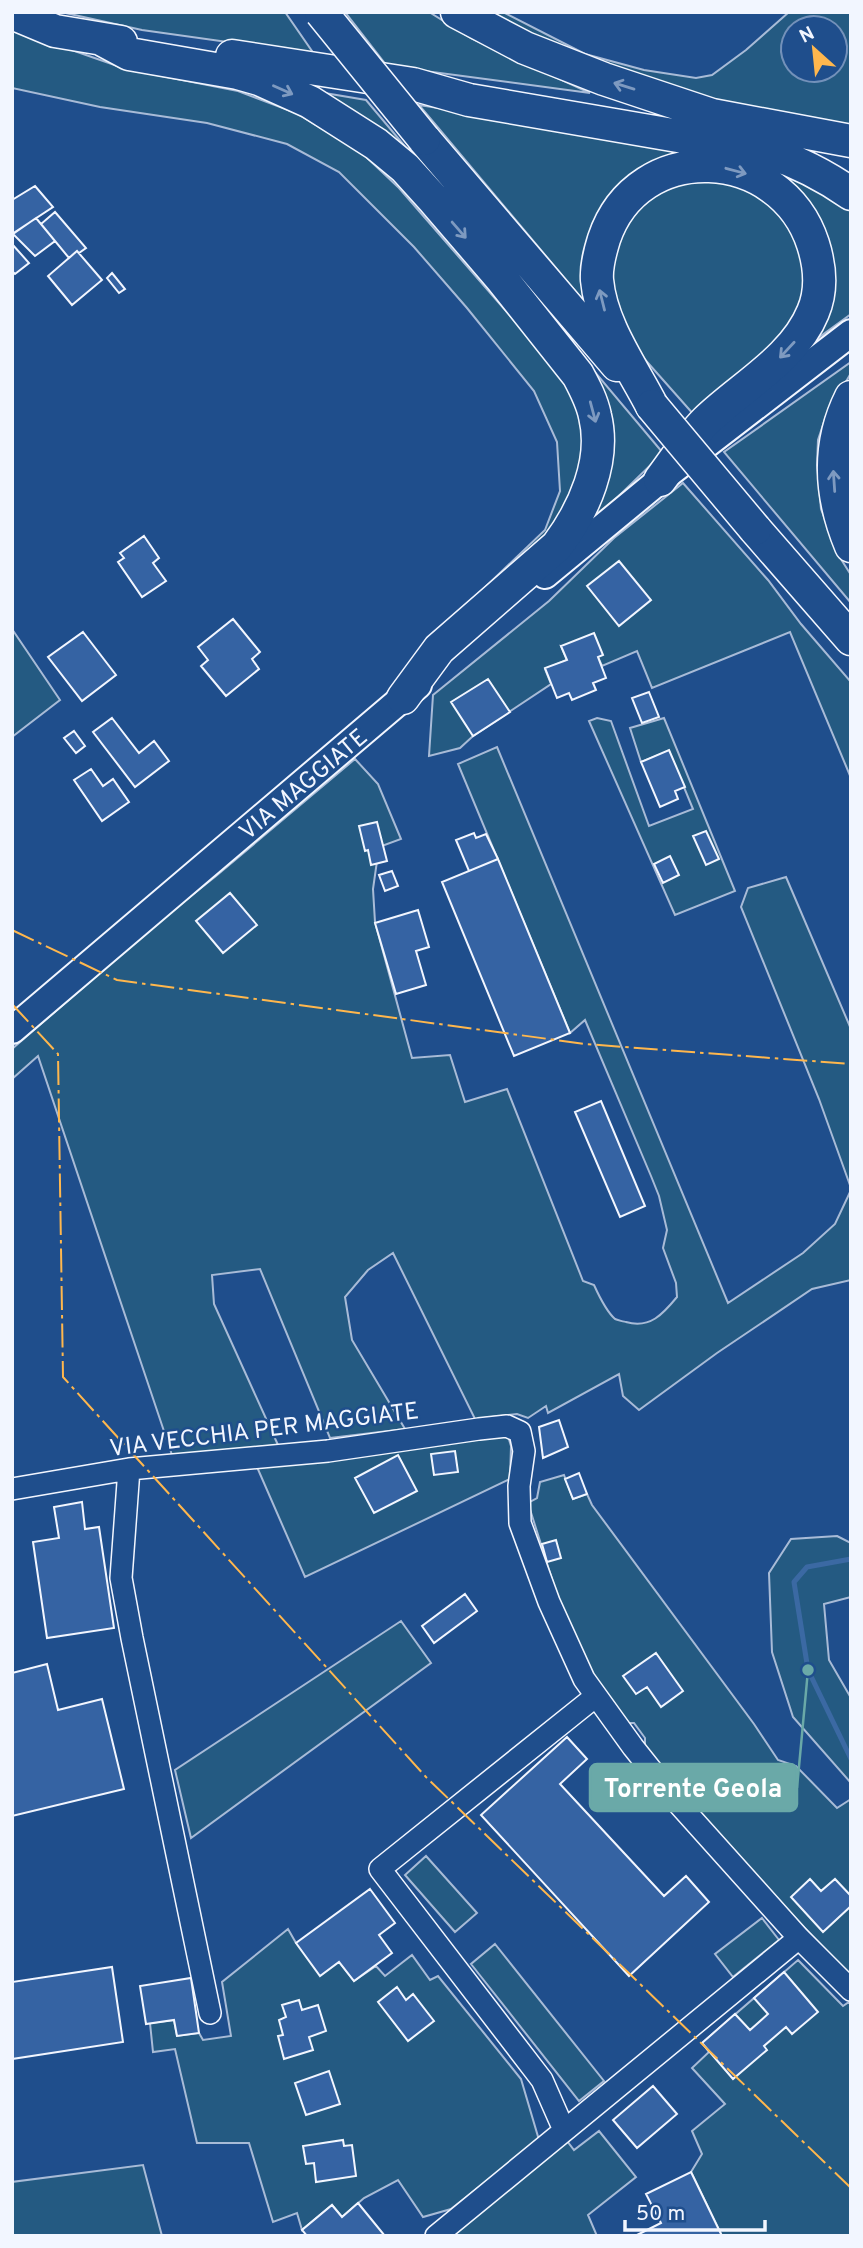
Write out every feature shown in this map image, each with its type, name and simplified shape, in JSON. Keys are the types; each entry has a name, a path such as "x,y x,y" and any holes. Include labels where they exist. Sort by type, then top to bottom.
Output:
{"highway":[{"path":"321,12 424,139 851,639"},
{"path":"457,12 525,48 604,79 712,115 851,141"},
{"path":"12,13 55,31 413,84 468,100 765,151 790,159 851,194"},
{"path":"101,39 130,54 259,79 310,102 376,144 405,168 501,278 578,375 588,393 596,417 596,454 589,492 567,533 557,546 439,649 403,698"},
{"path":"413,84 470,85 665,117 712,115"},
{"path":"652,406 602,307 597,279 599,254 607,229 631,196 666,173 687,167 706,165 745,173 769,184 786,198 803,220 814,250 819,283 814,309 807,325 792,345 704,424 660,480"},
{"path":"851,397 838,430 833,465 836,505 851,546"}],"main road":[{"name":"VIA MAGGIATE","path":"12,1030 592,535 851,333"}],"street":[{"name":"VIA VECCHIA PER MAGGIATE","path":"12,1489 129,1469 328,1451 507,1426 520,1432 524,1451 519,1486 520,1523 549,1602 584,1679 596,1696"},
{"path":"129,1469 121,1578 210,2013"},
{"path":"564,2130 542,2080 380,1869 596,1696 676,1801 799,1938 851,1990"},
{"path":"436,2236 799,1938"}],"shaded area":[{"path":"61,12 285,12 314,54 142,30"},
{"path":"345,12 429,12 471,38 590,93 387,66"},
{"path":"469,12 503,12 585,54 644,70 696,78 712,75 779,21 779,84 849,84 849,14 787,14 851,12 851,129 702,105"},
{"path":"12,27 126,69 238,91 296,113 362,153 399,188 558,371 579,405 586,444 580,485 540,546 456,615 545,530 560,491 557,442 534,391 467,308 414,247 339,172 287,144 207,123 100,107 12,88"},
{"path":"289,87 366,100 663,453 593,521 588,515 607,443 450,214"},
{"path":"419,105 730,154 782,168 843,202 851,210 851,314 796,354 829,282 747,165 634,183 593,312"},
{"path":"726,178 781,208 801,240 807,289 791,330 695,416 625,337 608,262 627,217 669,183"},
{"path":"851,362 851,373 826,416 818,440 817,465 821,509 839,556 851,575 851,603 724,452"},
{"path":"683,483 768,580 801,624 851,682 851,778 790,632 652,688 637,651 602,666 598,657 561,646 567,660 545,669 551,684 473,736 460,748 429,756 433,695 549,601 614,538"},
{"path":"12,629 60,700 12,737"},
{"path":"597,718 611,721 649,826 693,809 669,751 641,762 630,728 664,718 735,891 675,915 589,721"},
{"path":"497,747 728,1303 803,1253 835,1224 851,1190 851,1280 812,1289 639,1410 623,1396 619,1374 548,1413 546,1406 528,1418 517,1414 475,1419 393,1253 368,1270 345,1297 352,1340 405,1429 330,1438 260,1269 212,1275 214,1304 278,1445 172,1455 38,1056 12,1079 12,1049 162,919 355,759 378,784 401,839 379,847 373,889 375,922 412,1058 450,1055 465,1102 507,1089 583,1281 594,1285 615,1319 635,1324 649,1322 677,1297 676,1283 663,1248 667,1230 651,1176 585,1020 570,1033 458,764"},
{"path":"786,877 851,1029 851,1188 819,1099 741,907 748,888"},
{"path":"508,1436 511,1446 510,1479 305,1577 257,1467"},
{"path":"564,1475 573,1499 587,1494 592,1505 778,1760 796,1766 837,1808 851,1799 851,1976 728,1848 645,1746 645,1738 634,1723 624,1723 588,1670 562,1611 528,1503 537,1498 540,1482"},
{"path":"837,1536 851,1543 851,1597 824,1604 829,1660 851,1698 851,1783 793,1717 772,1652 769,1573 791,1539"},
{"path":"401,1621 431,1663 191,1838 175,1770"},
{"path":"426,1856 477,1913 455,1932 405,1875"},
{"path":"762,1918 779,1940 733,1977 715,1954"},
{"path":"288,1929 296,1943 339,1962 354,1981 376,1966 385,1976 412,1955 430,1980 438,1976 521,2079 539,2140 451,2209 423,2217 398,2180 364,2198 342,2217 332,2205 302,2230 297,2213 273,2222 249,2143 197,2143 175,2049 153,2052 150,2023 174,2020 177,2036 199,2033 203,2040 231,2036 222,1982"},
{"path":"495,1944 604,2081 579,2101 471,1964"},
{"path":"798,1960 843,2006 849,2002 851,2005 851,2236 722,2236 691,2172 702,2154 692,2131 725,2104 692,2068 709,2052 702,2043"},
{"path":"599,2131 636,2177 588,2215 597,2236 452,2236 567,2141 574,2150"},
{"path":"143,2165 162,2236 12,2236 12,2182"}],"building":[{"path":"35,186 53,207 12,234 12,200"},
{"path":"55,212 86,248 69,258 41,224"},
{"path":"36,218 55,241 35,256 13,234"},
{"path":"12,244 29,263 15,274 12,271"},
{"path":"77,251 102,280 72,305 48,276"},
{"path":"112,273 125,289 119,293 107,278"},
{"path":"144,536 159,558 153,563 166,581 142,597 118,562 124,558 120,553"},
{"path":"619,561 651,600 619,626 587,586"},
{"path":"233,619 260,652 252,659 259,669 226,696 201,666 208,660 198,647"},
{"path":"83,632 116,675 82,701 48,657"},
{"path":"594,633 603,655 598,657 606,678 593,683 596,690 572,700 569,693 557,698 545,668 567,660 561,646"},
{"path":"488,679 510,712 473,736 451,702"},
{"path":"649,692 659,717 642,723 632,698"},
{"path":"112,718 139,753 154,741 169,761 135,787 93,732"},
{"path":"74,731 85,746 76,753 64,738"},
{"path":"669,750 685,787 675,791 678,799 660,807 641,762"},
{"path":"91,769 103,786 113,779 129,802 102,821 74,780"},
{"path":"377,822 387,861 371,865 359,826"},
{"path":"706,831 719,859 706,865 693,836"},
{"path":"474,833 476,838 486,834 498,859 469,871 456,840"},
{"path":"670,856 679,875 663,883 654,864"},
{"path":"498,859 570,1033 514,1056 442,882"},
{"path":"392,871 398,886 385,891 379,875"},
{"path":"230,893 257,925 223,953 196,921"},
{"path":"418,910 429,947 416,951 426,985 396,994 375,923"},
{"path":"601,1101 645,1206 620,1217 575,1112"},
{"path":"559,1420 568,1447 543,1458 539,1427"},
{"path":"455,1451 458,1472 434,1475 431,1454"},
{"path":"398,1455 417,1491 374,1513 355,1478"},
{"path":"579,1473 587,1494 573,1499 565,1479"},
{"path":"82,1502 85,1529 99,1527 114,1628 47,1638 33,1542 59,1538 54,1507"},
{"path":"556,1540 561,1558 547,1562 542,1544"},
{"path":"465,1594 477,1611 434,1643 422,1626"},
{"path":"656,1653 683,1691 661,1707 647,1687 636,1694 623,1676"},
{"path":"47,1664 58,1710 102,1699 124,1789 12,1816 12,1673"},
{"path":"567,1737 587,1759 560,1784 664,1896 686,1876 709,1902 629,1976 481,1815"},
{"path":"810,1879 821,1891 835,1879 851,1896 851,1906 823,1932 791,1897"},
{"path":"370,1889 395,1923 379,1935 392,1953 354,1981 339,1962 320,1976 296,1943"},
{"path":"112,1967 123,2042 12,2059 12,1982"},
{"path":"784,1972 818,2012 792,2034 786,2027 764,2046 767,2050 733,2079 702,2043 735,2014 750,2030 768,2014 754,1998"},
{"path":"191,1978 199,2033 177,2036 174,2020 146,2024 140,1986"},
{"path":"397,1987 406,2000 413,1994 434,2021 408,2041 378,2002"},
{"path":"299,2000 302,2010 318,2005 326,2031 309,2037 313,2050 284,2059 278,2036 283,2035 279,2020 286,2017 282,2005"},
{"path":"329,2071 340,2104 306,2115 295,2083"},
{"path":"653,2086 677,2114 637,2148 613,2120"},
{"path":"343,2140 344,2146 352,2145 356,2176 316,2182 314,2163 306,2164 303,2146"},
{"path":"691,2172 722,2236 635,2236 661,2223 646,2194"},
{"path":"358,2203 385,2236 307,2236 302,2230 332,2205 342,2217"}],"waterway":[{"path":"851,1559 807,1567 794,1582 808,1670 851,1759"}],"power":[{"path":"12,930 117,980 585,1044 851,1064"},
{"path":"12,1004 58,1054 63,1377 426,1777 851,2188"}],"place":[{"name":"Torrente Geola","path":"808,1670"}]}
